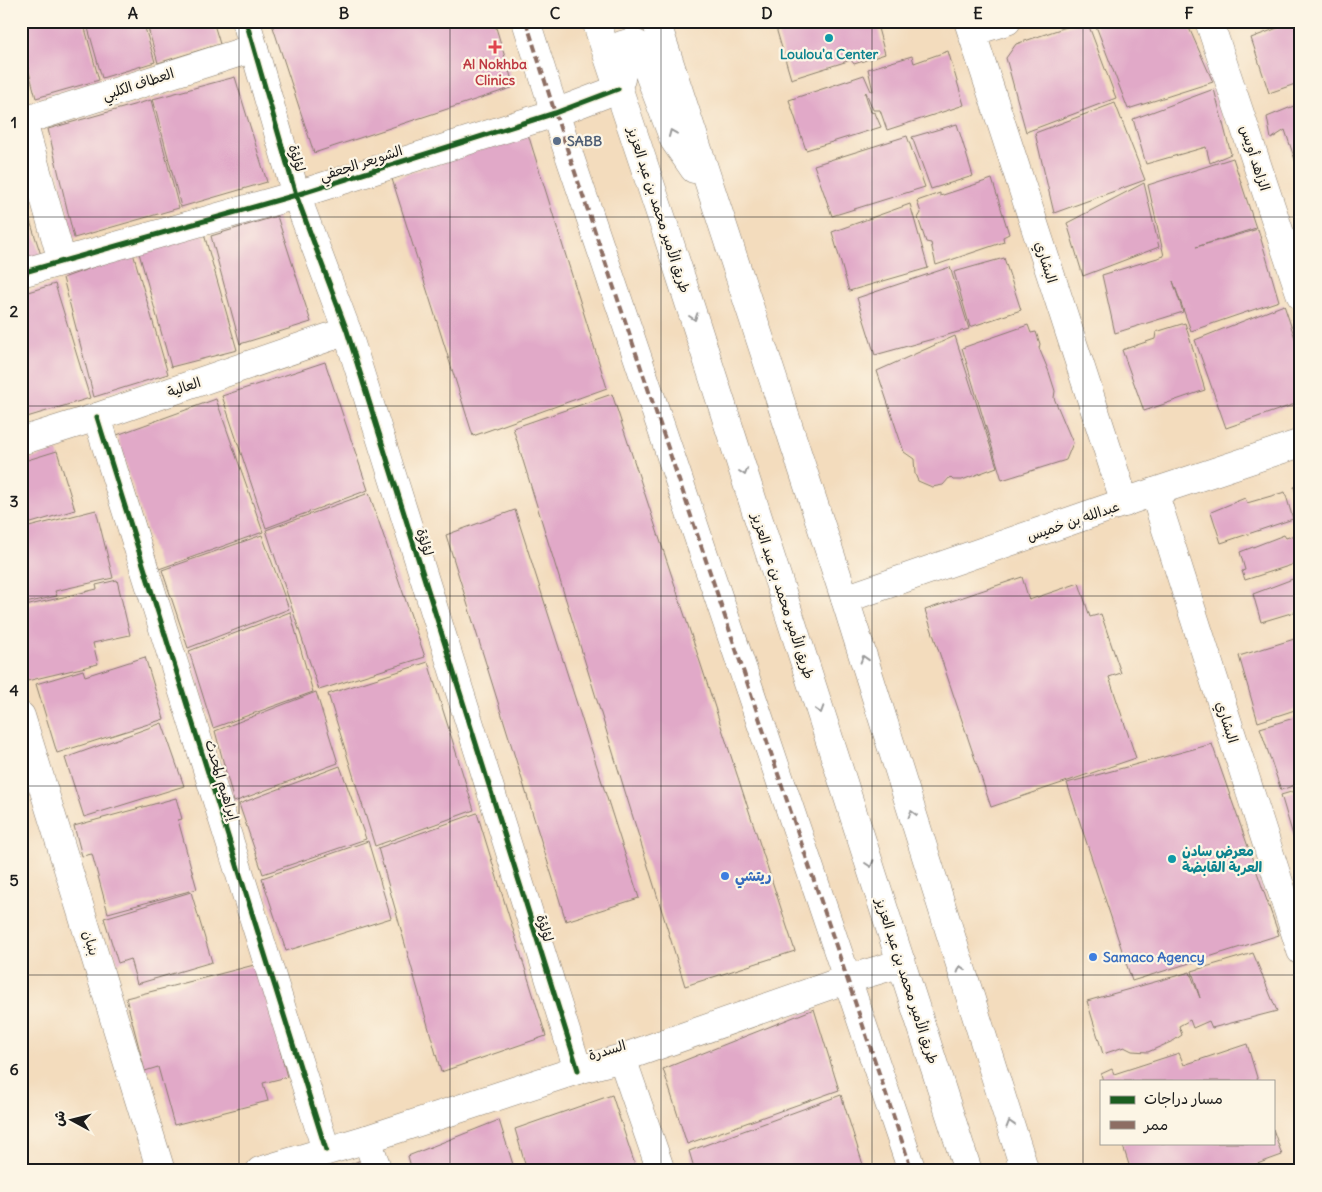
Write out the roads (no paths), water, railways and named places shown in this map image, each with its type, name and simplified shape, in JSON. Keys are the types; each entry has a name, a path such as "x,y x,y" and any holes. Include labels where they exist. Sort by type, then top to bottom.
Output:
{"street":[{"name":"لؤلؤة","path":"246,21 296,195 347,331 578,1070"},
{"path":"526,21 555,113 912,1171"},
{"name":"طريق الأمير محمد بن عبد العزيز","path":"596,21 666,231 902,963 970,1166"},
{"path":"656,21 845,599 1025,1171"},
{"path":"970,27 1007,21"},
{"name":"الزاهد أويس","path":"1209,21 1301,296"},
{"name":"البشاري","path":"970,27 1125,503"},
{"path":"618,89 622,71 619,50 622,45 632,42 638,45 674,140 684,157 710,187"},
{"name":"العطاف الكلبي","path":"22,118 254,48"},
{"name":"الشويعر الجعفي","path":"21,273 296,195 555,113 618,89"},
{"path":"22,118 62,261"},
{"name":"العالية","path":"21,441 97,417 347,331"},
{"name":"إبراهيم المحدث","path":"97,417 326,1150"},
{"name":"عبدالله بن خميس","path":"845,599 1301,443"},
{"name":"البشاري","path":"1154,492 1301,951"},
{"name":"بنبان","path":"21,716 161,1171"},
{"name":"السدرة","path":"260,1171 367,1139 578,1070 622,1058 848,979 902,963"},
{"path":"622,1058 661,1171"},
{"path":"367,1139 378,1171"}],"place":[{"name":"Loulou'a Center","path":"829,38"},
{"name":"Al Nokhba Clinics","path":"495,47"},
{"name":"SABB","path":"557,141"},
{"name":"معرض سادن العربة القابضة","path":"1172,859"},
{"name":"ريتشي","path":"725,876"},
{"name":"Samaco Agency","path":"1093,957"}]}
